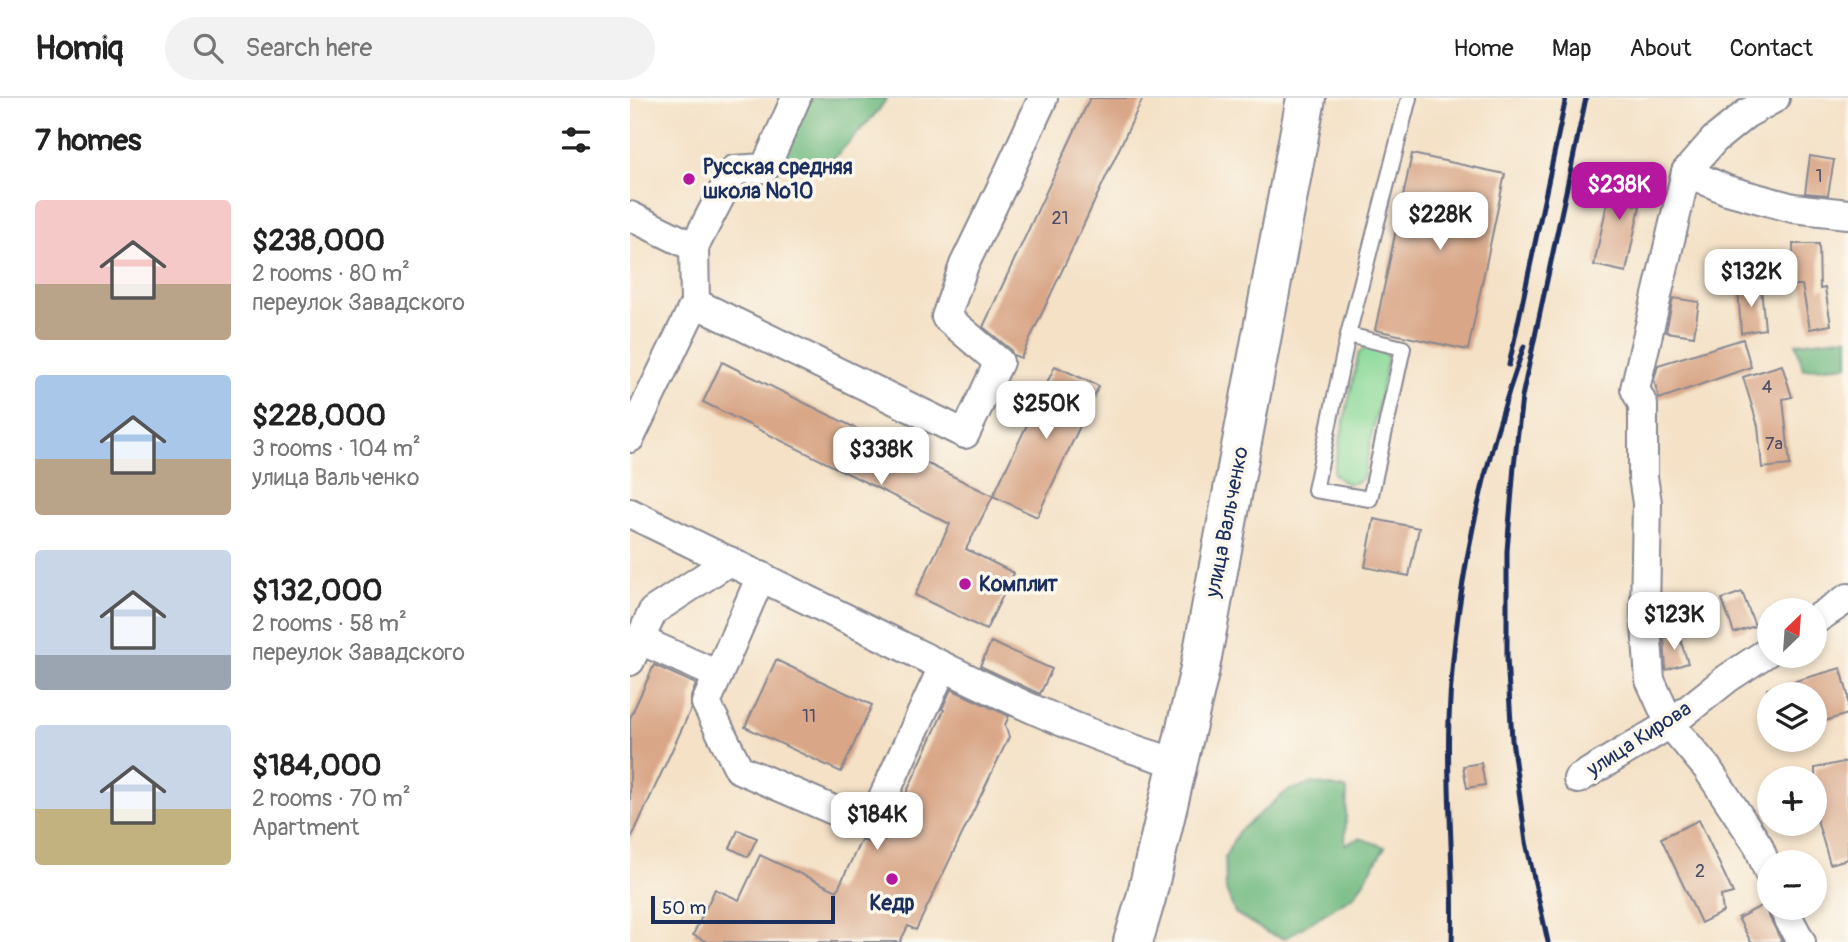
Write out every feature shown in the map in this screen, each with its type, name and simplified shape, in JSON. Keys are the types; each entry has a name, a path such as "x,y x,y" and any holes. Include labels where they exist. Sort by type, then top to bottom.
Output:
{"main road":[{"name":"улица Вальченко","path":"1133,942 1146,898 1199,673 1306,98"}],"street":[{"path":"630,438 695,303 694,247 734,170 765,168 796,98"},
{"path":"695,303 965,434 999,362 946,317 964,265 1043,98"},
{"path":"1760,850 1707,768 1670,724 1650,680 1644,612 1647,503 1643,477 1643,405 1636,389 1686,172 1746,106 1775,98"},
{"path":"1686,172 1727,190 1793,208 1848,214"},
{"path":"630,216 694,247"},
{"path":"630,513 1043,714 1146,754 1178,763"},
{"path":"718,675 635,650 653,611 729,561"},
{"path":"761,576 706,703 739,769 870,827 943,667"},
{"path":"1827,612 1848,598"},
{"name":"улица Кирова","path":"1578,779 1670,724 1757,659"},
{"path":"1788,920 1801,942"}],"lane":[{"path":"1348,335 1402,348 1370,499 1315,490 1348,335 1409,98"}],"green space":[{"path":"800,98 887,98 822,171 796,164 778,147"},
{"path":"1848,337 1848,365 1803,369 1796,343"},
{"path":"1366,348 1378,350 1388,358 1363,478 1355,483 1347,483 1333,473 1359,352"},
{"path":"1314,783 1347,789 1345,844 1360,838 1385,847 1355,895 1284,939 1268,933 1235,913 1226,890 1225,857 1238,832 1287,791"}],"building":[{"path":"1090,98 1143,98 1021,358 1013,355 1010,349 983,327"},
{"path":"1412,154 1505,174 1468,350 1375,330"},
{"path":"1810,156 1834,160 1828,195 1805,193"},
{"path":"1615,166 1639,171 1632,204 1640,206 1626,272 1594,265"},
{"path":"1793,244 1819,244 1820,289 1825,288 1831,325 1810,329 1802,285 1794,285"},
{"path":"1761,287 1765,329 1741,333 1738,288"},
{"path":"1673,298 1699,302 1694,336 1666,332"},
{"path":"1743,339 1751,367 1659,399 1654,380 1658,365"},
{"path":"722,362 993,496 966,549 1014,573 986,630 915,595 950,524 703,402"},
{"path":"1782,365 1792,397 1783,399 1790,465 1762,468 1758,426 1743,377"},
{"path":"1055,366 1099,386 1037,517 993,496"},
{"path":"1374,519 1419,528 1409,576 1365,567"},
{"path":"1742,592 1755,626 1734,633 1722,599"},
{"path":"1678,633 1688,663 1666,670 1664,638"},
{"path":"991,642 1052,669 1040,694 980,666"},
{"path":"776,660 872,705 841,772 745,727"},
{"path":"654,665 696,684 691,697 691,709 630,841 630,718"},
{"path":"1841,668 1848,695 1848,714 1827,720 1827,682 1792,682"},
{"path":"951,689 1009,716 1005,725 1009,737 916,930 908,926 900,942 707,942 693,935 715,889 739,900 760,855 837,891 861,840 871,843 881,838 885,840"},
{"path":"1848,761 1848,859 1830,864 1822,836 1827,836 1827,766 1824,766"},
{"path":"1481,763 1485,785 1467,788 1463,766"},
{"path":"1699,820 1733,893 1721,896 1723,912 1701,923 1661,838"},
{"path":"738,830 757,838 748,857 730,848"},
{"path":"1757,908 1757,920 1771,920 1782,942 1751,942 1738,918"}],"railway":[{"path":"1509,365 1566,98"},
{"path":"1548,942 1526,842 1512,740 1507,657 1507,551 1522,397 1586,98"},
{"path":"1452,942 1448,747 1457,624 1483,483 1524,346"}],"place":[{"name":"Русская средняя школа №10","path":"689,179"},
{"name":"Комплит","path":"965,584"},
{"name":"Кедр","path":"892,879"}]}
